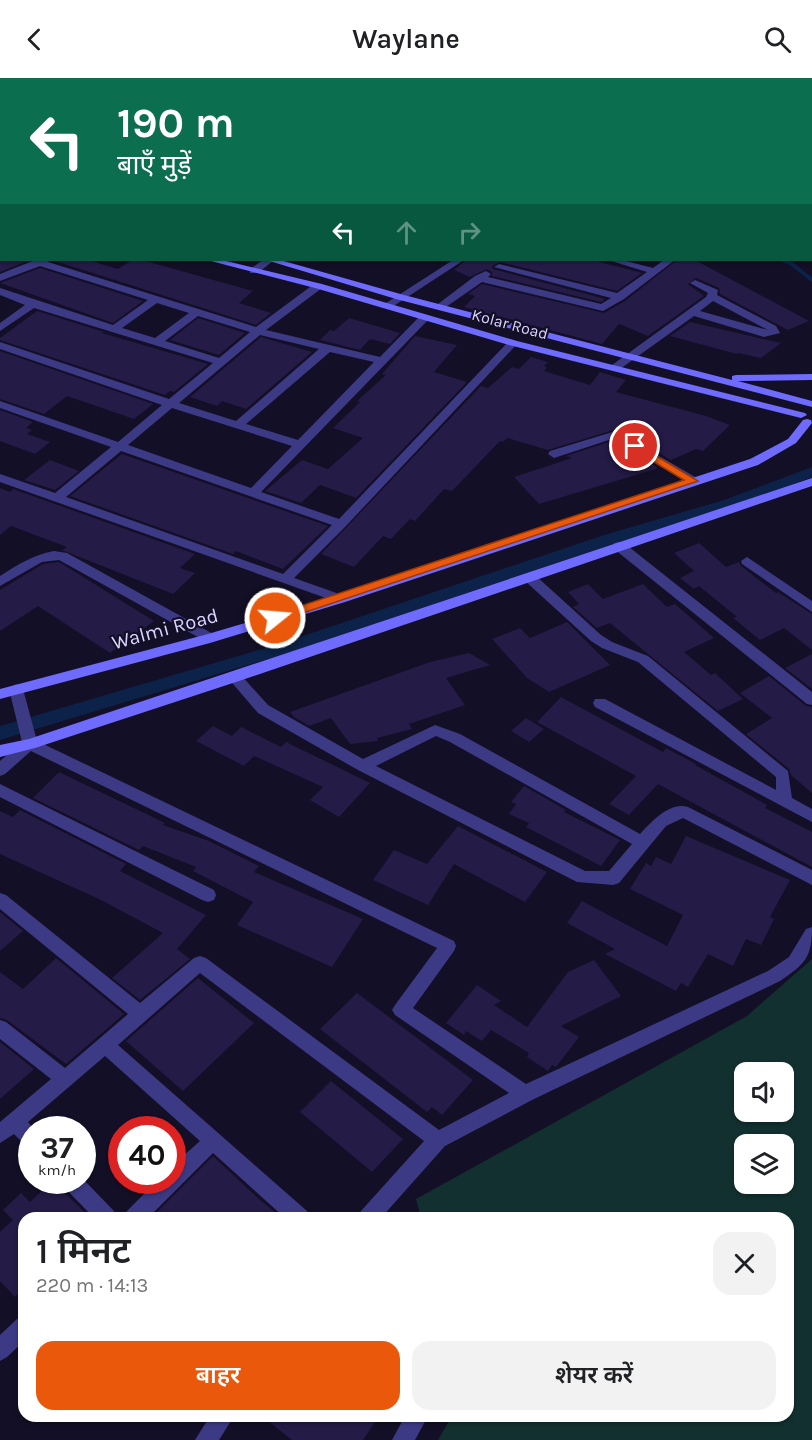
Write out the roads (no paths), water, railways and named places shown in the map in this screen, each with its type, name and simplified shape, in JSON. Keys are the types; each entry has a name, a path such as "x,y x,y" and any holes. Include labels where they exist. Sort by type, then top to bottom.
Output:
{"street":[{"path":"0,278 41,261 195,313 326,349 382,361"},
{"name":"Kolar Road","path":"216,261 318,286 513,343 777,409 807,420"},
{"path":"254,271 269,261"},
{"name":"Kolar Road","path":"274,261 400,297 812,404"},
{"path":"386,307 442,265 456,261"},
{"path":"253,493 424,318 479,278 508,261"},
{"path":"617,261 654,271"},
{"path":"479,278 599,308 606,307 665,261"},
{"path":"499,267 620,297"},
{"path":"616,367 693,312 714,292 695,283"},
{"path":"56,499 258,331 318,286"},
{"path":"0,291 33,304 222,363"},
{"path":"693,312 764,334 775,333 772,328 711,296"},
{"path":"114,329 154,300"},
{"path":"0,328 33,304"},
{"path":"157,342 195,313"},
{"path":"285,579 341,524 513,343"},
{"path":"0,345 171,404 301,445"},
{"path":"238,425 326,349"},
{"path":"718,379 812,377"},
{"path":"0,404 341,524"},
{"name":"Walmi Road","path":"0,694 210,638 340,599 753,462 792,441 807,420 802,408 812,404"},
{"path":"554,454 616,434 693,481"},
{"path":"0,478 340,599"},
{"path":"0,751 30,744 530,579 619,546 812,482"},
{"path":"619,546 812,700"},
{"path":"0,582 43,557 52,554 62,556 210,638"},
{"path":"747,561 812,608"},
{"path":"530,579 602,641 643,659 783,775 785,802"},
{"path":"234,677 263,709 363,766 583,877 613,878 660,822 683,811 812,878"},
{"path":"16,689 30,744 448,946 401,1010 525,1094"},
{"path":"600,703 812,816"},
{"path":"363,766 435,730 455,738 641,842"},
{"path":"0,770 30,744"},
{"path":"0,790 208,895"},
{"path":"0,900 140,1013"},
{"path":"373,1212 438,1140 525,1094 774,976 795,962 812,934"},
{"path":"0,1134 66,1080 200,963 438,1140"},
{"path":"0,1028 66,1080"},
{"path":"105,1045 293,1212"},
{"path":"15,1122 18,1125"},
{"path":"186,1167 212,1142"},
{"path":"84,1194 101,1212"},
{"path":"140,1212 158,1194"},
{"path":"0,1350 18,1332"},
{"path":"206,1440 219,1422"},
{"path":"403,1440 414,1422"}],"waterway":[{"path":"784,261 812,280"},
{"path":"0,733 285,648 610,539 730,503 812,472"}]}
